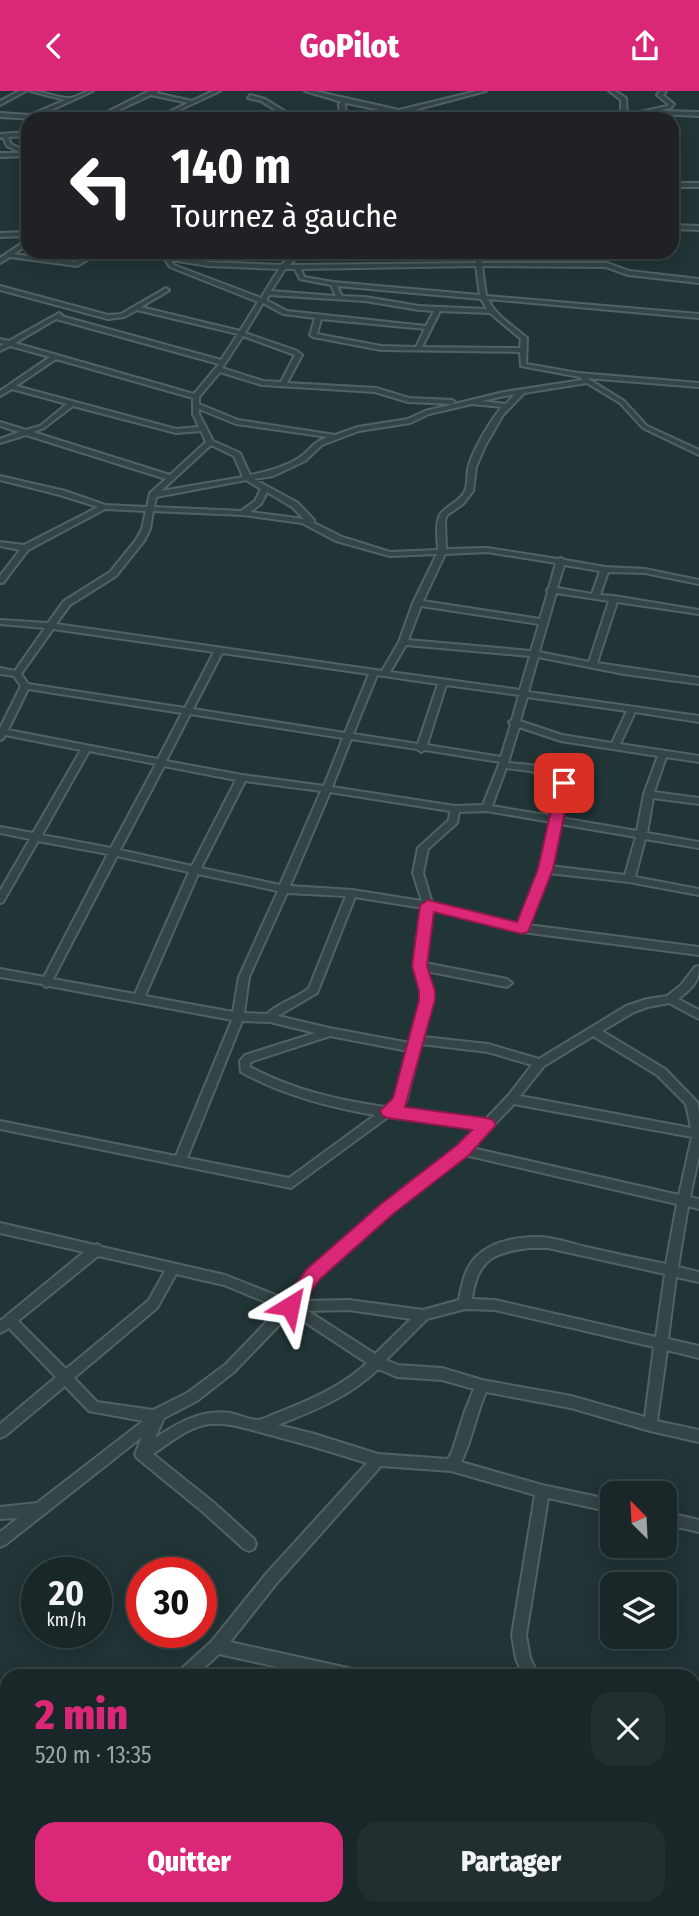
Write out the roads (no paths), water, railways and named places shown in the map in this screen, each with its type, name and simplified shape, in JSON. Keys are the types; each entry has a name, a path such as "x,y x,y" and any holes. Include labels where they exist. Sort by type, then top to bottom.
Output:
{"street":[{"path":"0,103 23,91"},
{"path":"33,91 71,100"},
{"path":"45,112 90,91"},
{"path":"140,91 192,102"},
{"path":"201,91 228,91"},
{"path":"171,112 216,91"},
{"path":"307,91 393,112 483,91"},
{"path":"612,91 625,100 624,112"},
{"path":"652,112 671,105 660,95 663,91"},
{"path":"111,112 154,92"},
{"path":"250,97 263,100 283,112"},
{"path":"343,112 342,104 345,101"},
{"path":"409,112 412,108"},
{"path":"679,114 699,114"},
{"path":"0,115 21,117"},
{"path":"21,135 3,136 9,145 21,151"},
{"path":"0,155 21,154"},
{"path":"679,184 699,185"},
{"path":"679,227 699,228"},
{"path":"0,235 21,234"},
{"path":"0,261 21,246"},
{"path":"10,255 21,256"},
{"path":"40,259 77,264 86,259"},
{"path":"168,259 172,265 285,313 429,328"},
{"path":"176,259 241,266 283,267 607,265 628,273 699,281"},
{"path":"293,259 283,267 265,293 196,401 196,414 210,442 237,455 247,478 295,505 312,523 339,539 380,552 405,555 472,549 561,560 605,569 645,571 699,582"},
{"path":"478,259 482,295 489,311 524,338 521,361 528,367 578,375 699,385"},
{"path":"297,267 302,278"},
{"path":"276,307 290,295 302,278"},
{"path":"302,278 393,289 699,316"},
{"path":"333,283 340,298"},
{"path":"0,288 70,308 117,317 166,290"},
{"path":"365,299 393,289"},
{"path":"265,293 365,299 403,307 489,311"},
{"path":"392,324 403,307"},
{"path":"0,349 70,308"},
{"path":"137,308 240,333 290,349 299,355 283,384"},
{"path":"418,349 438,309"},
{"path":"55,317 220,366 262,383 376,390 408,400 509,406"},
{"path":"318,317 312,334 318,337 382,348 523,350"},
{"path":"0,341 196,401 236,422 302,430 333,437"},
{"path":"0,394 55,357"},
{"path":"578,375 622,402 645,427 699,453"},
{"path":"153,495 247,478 283,468 302,459 319,443 376,425 410,421 427,412 523,390 588,381"},
{"path":"11,387 176,431 203,429"},
{"path":"180,1160 238,1017 244,977 327,789 346,737 380,672 403,642 417,603 442,552 441,520 469,491 474,459 500,414 523,390"},
{"path":"0,441 51,422 72,404"},
{"path":"0,424 171,478"},
{"path":"18,674 67,603 113,575 140,541 146,529 153,495 210,442"},
{"path":"0,478 62,493 104,507 243,513 312,523"},
{"path":"243,513 258,502 264,489"},
{"path":"0,581 25,548 104,507"},
{"path":"0,544 25,548"},
{"path":"487,808 504,762 513,722 561,560"},
{"path":"596,595 605,569"},
{"path":"551,590 699,612"},
{"path":"592,665 614,598"},
{"path":"417,603 543,622"},
{"path":"0,622 50,626 699,719"},
{"path":"403,642 535,655 699,681"},
{"path":"46,983 219,651"},
{"path":"0,671 18,674"},
{"path":"18,674 25,686"},
{"path":"421,749 443,682"},
{"path":"25,686 504,762 560,776 564,783 545,869 522,928"},
{"path":"25,686 2,735 162,761 242,778 455,809 487,808 699,845"},
{"path":"615,745 632,709"},
{"path":"513,722 561,738 699,759"},
{"path":"0,900 86,748"},
{"path":"629,879 649,794 663,754"},
{"path":"138,999 195,870 242,778"},
{"path":"649,794 699,801"},
{"path":"0,1125 291,1183 400,1102 427,991 419,966 428,905 418,873 423,848 454,821 455,809"},
{"path":"0,830 283,889 352,893 428,905 522,928 699,951"},
{"path":"545,869 629,879 699,892"},
{"path":"270,1018 287,1003 313,990 352,893"},
{"path":"419,966 507,983"},
{"path":"142,1454 157,1415 192,1397 230,1368 290,1306 313,1274 387,1209 463,1150 512,1099 540,1063 630,1009 670,999 685,988 699,970"},
{"path":"0,973 238,1017 270,1018 329,1033 416,1044 488,1048 540,1063"},
{"path":"670,999 699,1015"},
{"path":"595,1032 662,1072 691,1102 699,1134 682,1201 650,1425"},
{"path":"329,1033 249,1058 245,1061 245,1069 296,1092 388,1111 487,1125"},
{"path":"512,1099 699,1134"},
{"path":"463,1150 699,1204"},
{"path":"0,1228 225,1280 290,1306 330,1329 378,1363 397,1371 442,1374 482,1386 571,1402 699,1436"},
{"path":"465,1304 471,1269 485,1255 523,1243 548,1243 699,1277"},
{"path":"97,1249 5,1325 66,1378 94,1407 158,1417"},
{"path":"0,1432 153,1304 174,1267"},
{"path":"290,1306 349,1305 423,1315 465,1304 495,1305 699,1352"},
{"path":"259,1426 311,1406 361,1377 378,1363 423,1315"},
{"path":"451,1465 458,1454 482,1386"},
{"path":"0,1540 158,1417"},
{"path":"142,1454 199,1420 230,1419 378,1460 451,1465 600,1503"},
{"path":"142,1454 249,1544"},
{"path":"321,1669 217,1646 271,1580 378,1460"},
{"path":"528,1669 523,1659 519,1635 542,1490"},
{"path":"0,1513 39,1509"},
{"path":"677,1521 699,1527"},
{"path":"192,1669 215,1648"}]}
